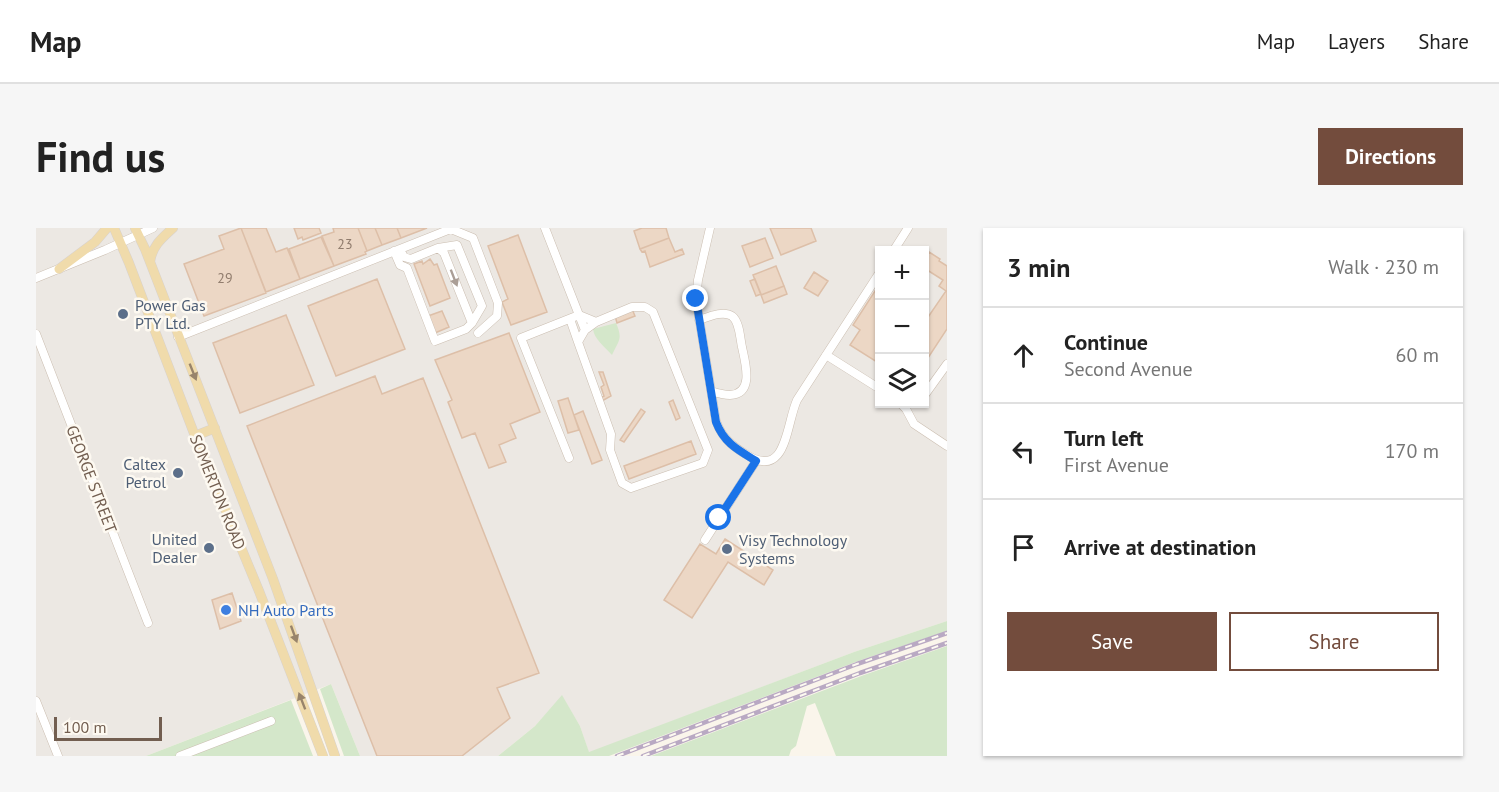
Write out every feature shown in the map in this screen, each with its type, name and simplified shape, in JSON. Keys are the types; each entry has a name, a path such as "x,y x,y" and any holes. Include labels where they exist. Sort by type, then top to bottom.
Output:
{"main road":[{"path":"60,269 94,242 107,228"},
{"name":"SOMERTON ROAD","path":"114,228 323,756"},
{"path":"150,262 156,244 173,228"},
{"name":"SOMERTON ROAD","path":"136,231 288,618 335,756"},
{"path":"195,436 215,428"}],"street":[{"path":"36,278 120,243 136,231 153,228"},
{"path":"178,337 452,228 473,238"},
{"path":"477,228 473,238 498,303 497,316 478,333"},
{"path":"545,228 585,330"},
{"path":"710,228 696,299 716,422 722,436 756,461 767,462 782,450 797,400 875,278"},
{"path":"897,246 908,228"},
{"path":"457,245 482,306 466,329 435,341 407,268 400,265 397,250 404,257 411,259 438,248 457,245"},
{"path":"438,248 444,253 472,322"},
{"path":"570,319 578,342 610,434 610,450 622,483 632,488 703,462 708,450 653,312 645,307 632,307 596,322 585,330 578,342"},
{"path":"699,320 724,314 735,319 747,374 746,385 737,393 729,395 711,391"},
{"path":"569,458 521,338 579,315 596,322"},
{"name":"GEORGE STREET","path":"36,334 148,623"},
{"path":"826,355 875,386"},
{"path":"929,389 947,364"},
{"path":"907,408 914,424 947,446"},
{"path":"705,540 756,461"},
{"path":"36,701 58,756"},
{"path":"180,756 271,721"}],"shaded area":[{"path":"36,228 947,228 947,621 854,652 589,753 580,726 562,696 535,726 498,756 360,756 331,684 146,756 36,756"}],"green space":[{"path":"616,323 620,336 612,355 598,340 593,329"},
{"path":"947,621 947,631 861,660 609,756 498,756 535,726 562,695 580,726 589,752 854,652"},
{"path":"947,646 947,756 836,756 815,703 807,706 796,746 791,750 789,756 651,756 864,675"},
{"path":"331,684 360,756 344,756 320,689"},
{"path":"291,700 313,756 146,756"}],"building":[{"path":"241,228 266,293 204,316 184,264 224,249 219,236"},
{"path":"241,228 266,228 276,252 287,248 300,279 266,292"},
{"path":"294,228 319,228 321,233 303,240 302,237 298,239"},
{"path":"333,228 358,228 367,251 366,254 334,266 322,236 334,232"},
{"path":"358,228 375,228 382,245 367,251"},
{"path":"375,228 397,228 401,238 382,245"},
{"path":"397,228 427,228 401,238"},
{"path":"642,228 666,228 669,238 640,249 634,231"},
{"path":"770,228 811,228 816,241 781,255"},
{"path":"518,235 547,312 511,325 502,302 508,299 488,246"},
{"path":"321,237 334,266 300,279 289,249"},
{"path":"669,238 675,252 682,249 684,254 650,267 645,251 642,252 640,249"},
{"path":"765,238 773,258 750,267 742,246"},
{"path":"929,252 947,266 947,329 929,356 929,316 946,291 939,286 943,280 929,271"},
{"path":"430,259 434,265 437,264 450,298 430,306 414,264 422,261 423,264"},
{"path":"776,266 784,286 761,295 753,275"},
{"path":"814,272 828,281 818,296 804,288"},
{"path":"377,279 405,349 336,376 308,306"},
{"path":"755,279 761,294 756,296 750,281"},
{"path":"784,286 787,294 764,303 761,295"},
{"path":"875,291 875,361 850,345 860,330 853,325"},
{"path":"632,309 635,316 617,323 615,316"},
{"path":"442,311 449,327 435,333 428,316"},
{"path":"286,315 314,385 240,413 213,343"},
{"path":"509,333 540,412 510,424 516,438 499,445 506,462 489,468 475,433 462,438 448,402 452,400 435,360"},
{"path":"599,372 603,372 611,396 602,401 600,398 604,396 601,387 604,385"},
{"path":"375,376 382,394 423,378 539,673 497,688 510,718 462,756 377,756 247,426"},
{"path":"568,398 579,430 568,433 558,401"},
{"path":"673,400 680,418 676,420 669,402"},
{"path":"641,409 645,412 624,442 620,440"},
{"path":"583,411 602,460 592,464 574,415"},
{"path":"691,441 696,454 629,479 624,466"},
{"path":"725,539 773,570 764,585 728,562 692,618 664,600 700,544 716,554"},
{"name":"NH Auto Parts","path":"232,593 241,621 220,629 212,600"}],"railway":[{"path":"617,756 857,664 947,633"},
{"path":"643,756 860,673 947,643"}],"place":[{"name":"Power Gas PTY Ltd.","path":"123,314"},
{"name":"Caltex Petrol","path":"178,473"},
{"name":"United Dealer","path":"209,548"},
{"name":"Visy Technology Systems","path":"727,549"},
{"name":"NH Auto Parts","path":"226,610"}],"route":[{"path":"696,299 716,422 722,436 728,442 756,461 719,518"}]}
